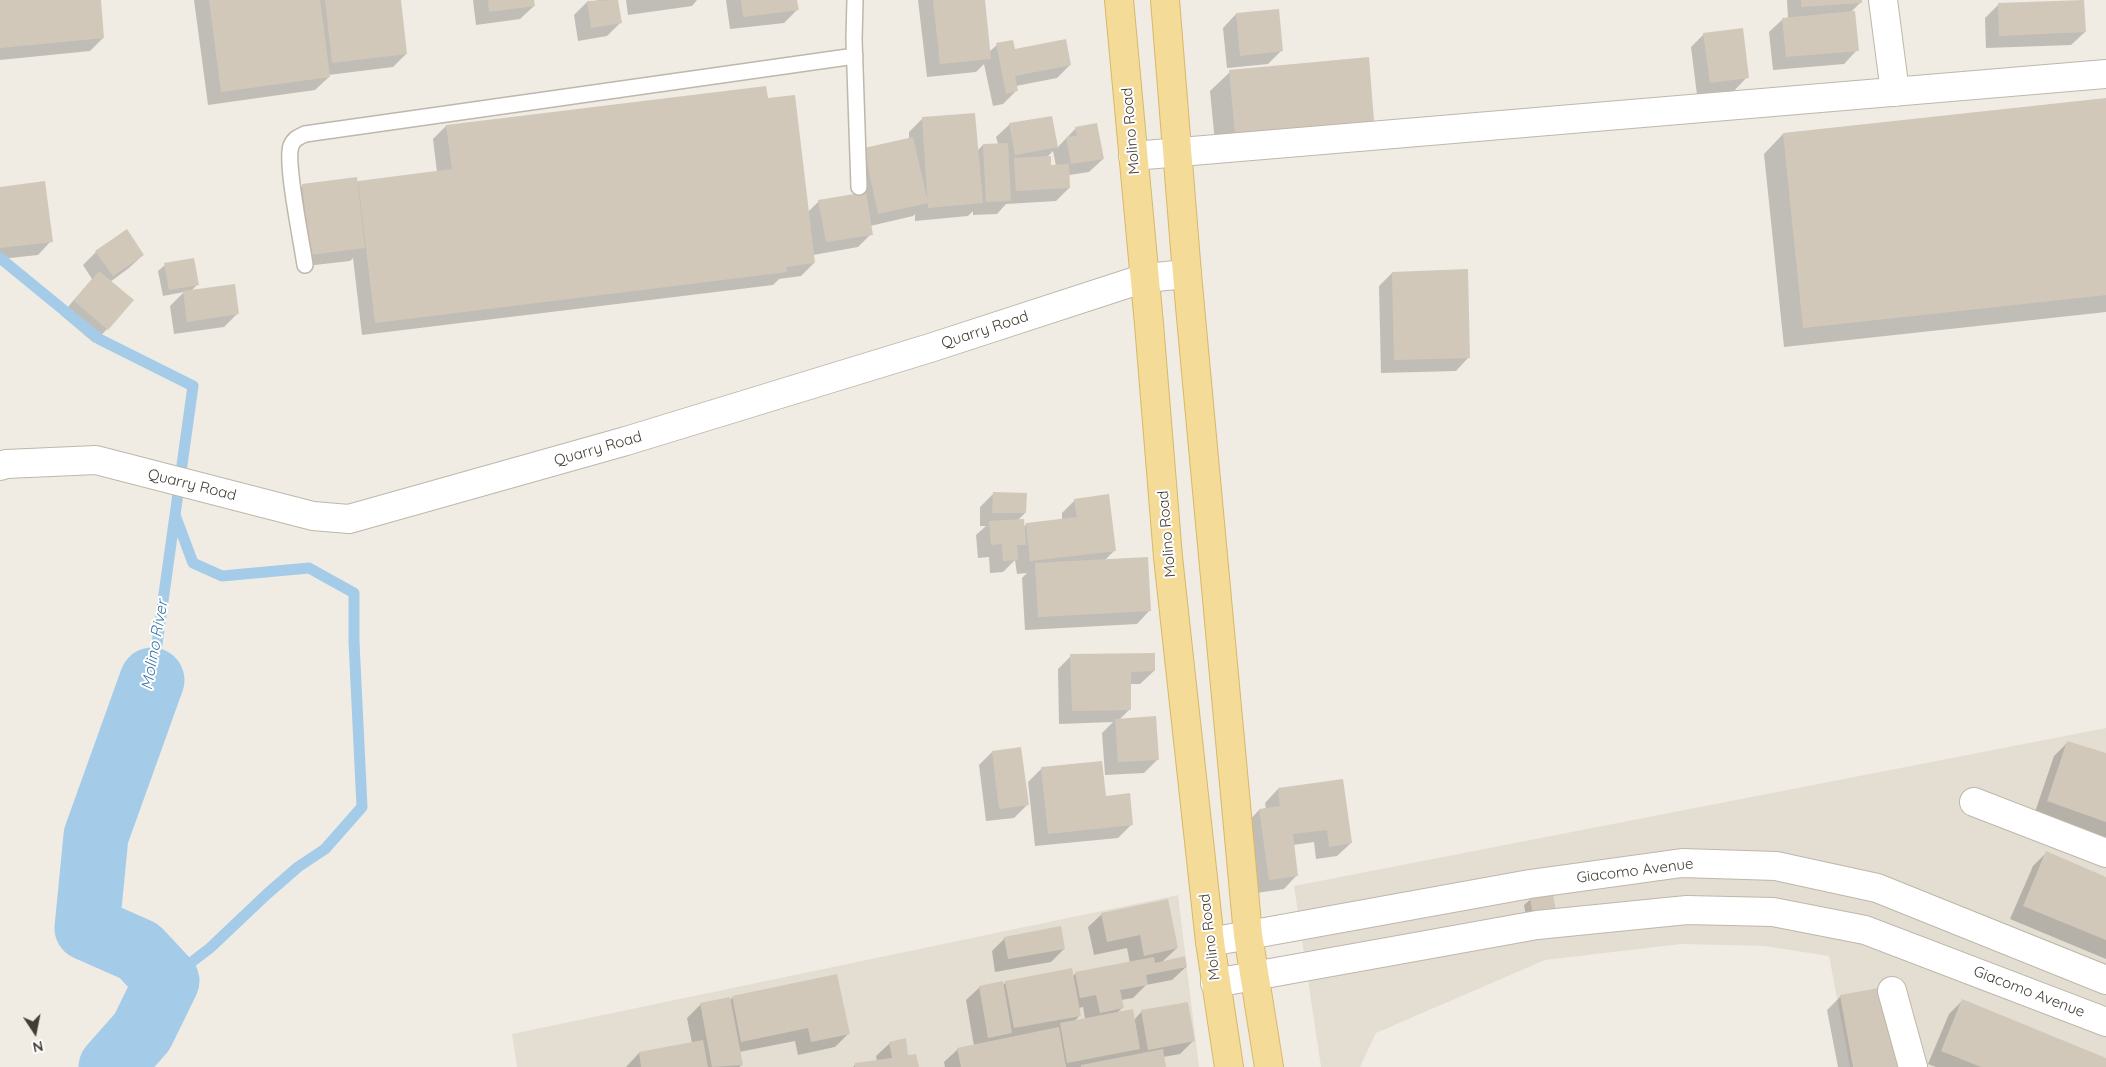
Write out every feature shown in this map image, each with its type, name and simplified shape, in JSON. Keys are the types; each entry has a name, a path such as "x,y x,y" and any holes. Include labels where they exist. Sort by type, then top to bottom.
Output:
{"main road":[{"name":"Molino Road","path":"1119,0 1145,278 1168,557 1210,942 1229,1067"},
{"path":"1165,0 1187,274 1248,935 1269,1067"}],"street":[{"path":"1883,0 1895,92"},
{"path":"1134,156 2106,74"},
{"name":"Quarry Road","path":"0,466 6,464 96,460 313,516 349,519 626,441 921,351 1145,278 1187,274"},
{"path":"1974,802 2106,853"},
{"name":"Giacomo Avenue","path":"1210,942 1530,884 1682,863 1776,866 1877,888 2106,980"},
{"name":"Giacomo Avenue","path":"1215,983 1537,925 1687,910 1773,912 1865,930 2106,1022"},
{"path":"1892,991 1913,1067"}],"lane":[{"path":"855,0 854,56 859,187"},
{"path":"305,265 291,170 290,147 295,139 306,134 854,56"}],"shaded area":[{"path":"2106,728 2106,1067 1850,1067 1829,956 1764,946 1681,944 1545,960 1376,1033 1360,1067 1321,1067 1294,886"},
{"path":"1178,895 1199,1067 517,1067 512,1034"}],"building":[{"path":"0,0 101,0 104,38 0,48"},
{"path":"209,0 320,0 330,77 221,92"},
{"path":"325,0 401,0 407,54 332,63"},
{"path":"488,0 534,0 535,6 489,12"},
{"path":"618,0 622,23 591,28 587,1"},
{"path":"741,0 797,0 799,10 743,17"},
{"path":"933,0 985,0 991,59 940,64"},
{"path":"1801,0 1862,0 1862,3 1801,7"},
{"path":"2084,0 2086,32 1999,36 1998,3"},
{"path":"1279,9 1283,51 1240,56 1236,13"},
{"path":"1855,11 1859,51 1786,57 1782,18"},
{"path":"1743,28 1749,78 1710,83 1703,33"},
{"path":"1066,39 1071,65 1015,76 1018,91 1006,94 996,43 1013,40 1015,49"},
{"path":"1369,57 1374,121 1235,134 1229,70"},
{"path":"766,86 768,98 795,95 815,263 786,267 787,272 375,323 358,181 452,169 446,125"},
{"path":"2106,98 2106,295 1803,328 1783,133"},
{"path":"975,113 983,203 928,208 922,117"},
{"path":"1052,116 1058,147 1015,155 1009,123"},
{"path":"1097,123 1104,159 1071,164 1066,137 1077,136 1075,127"},
{"path":"913,137 928,203 878,214 864,148"},
{"path":"1008,143 1011,201 986,202 983,144"},
{"path":"1051,156 1051,165 1069,164 1070,188 1016,191 1014,158"},
{"path":"357,177 365,248 310,255 302,184"},
{"path":"45,181 53,242 0,248 0,187"},
{"path":"866,192 873,235 826,242 818,200"},
{"path":"127,229 144,255 113,276 95,251"},
{"path":"194,258 199,285 169,290 164,263"},
{"path":"1468,269 1470,358 1394,360 1392,272"},
{"path":"99,271 134,300 108,330 74,301"},
{"path":"235,284 239,314 187,322 183,291"},
{"path":"993,492 1027,493 1026,513 992,513"},
{"path":"1109,494 1116,551 1030,561 1026,523 1077,517 1074,499"},
{"path":"1024,519 1026,545 1017,545 1018,560 1003,561 1002,544 991,545 989,521"},
{"path":"1148,557 1151,611 1038,617 1035,563"},
{"path":"1155,653 1155,671 1131,672 1131,710 1072,711 1070,654"},
{"path":"1156,716 1159,760 1118,762 1115,719"},
{"path":"2067,741 2106,753 2106,822 2047,801"},
{"path":"1021,747 1029,805 999,809 992,751"},
{"path":"1102,761 1106,796 1130,793 1133,825 1048,834 1041,767"},
{"path":"1343,779 1352,843 1329,847 1327,830 1293,834 1298,876 1269,880 1259,809 1280,806 1278,788"},
{"path":"2046,851 2106,877 2106,940 2023,906"},
{"path":"1553,894 1556,911 1533,915 1530,898"},
{"path":"1168,899 1178,948 1144,956 1140,935 1107,942 1101,913"},
{"path":"1061,926 1065,949 1008,959 1004,937"},
{"path":"1185,956 1187,967 1146,975 1148,985 1120,990 1124,1008 1100,1013 1096,995 1080,998 1075,972 1154,957 1155,963"},
{"path":"1072,968 1081,1016 1014,1028 1005,981"},
{"path":"837,974 850,1034 811,1042 808,1028 741,1042 732,996"},
{"path":"1003,981 1012,1033 988,1038 979,986"},
{"path":"1884,987 1900,1067 1853,1067 1840,995"},
{"path":"730,997 743,1065 712,1067 700,1003"},
{"path":"1962,999 2106,1058 2106,1067 1981,1067 1941,1051"},
{"path":"1188,1002 1195,1041 1148,1050 1141,1010"},
{"path":"1133,1009 1140,1049 1067,1063 1060,1023"},
{"path":"1059,1027 1066,1067 961,1067 957,1048"},
{"path":"906,1038 908,1055 916,1054 919,1067 855,1067 855,1063 892,1058 889,1042"},
{"path":"703,1040 708,1067 641,1067 639,1052"},
{"path":"1163,1049 1166,1067 1081,1067 1081,1065"}],"waterway":[{"name":"Molino River","path":"0,258 99,339 193,386 152,680"},
{"path":"167,981 210,948 298,867 325,849 362,807 354,642 354,593 309,568 222,576 193,563 175,515"},
{"name":"Molino River","path":"111,1067 142,1032 167,981 139,951 87,928 96,836 152,680"}]}
